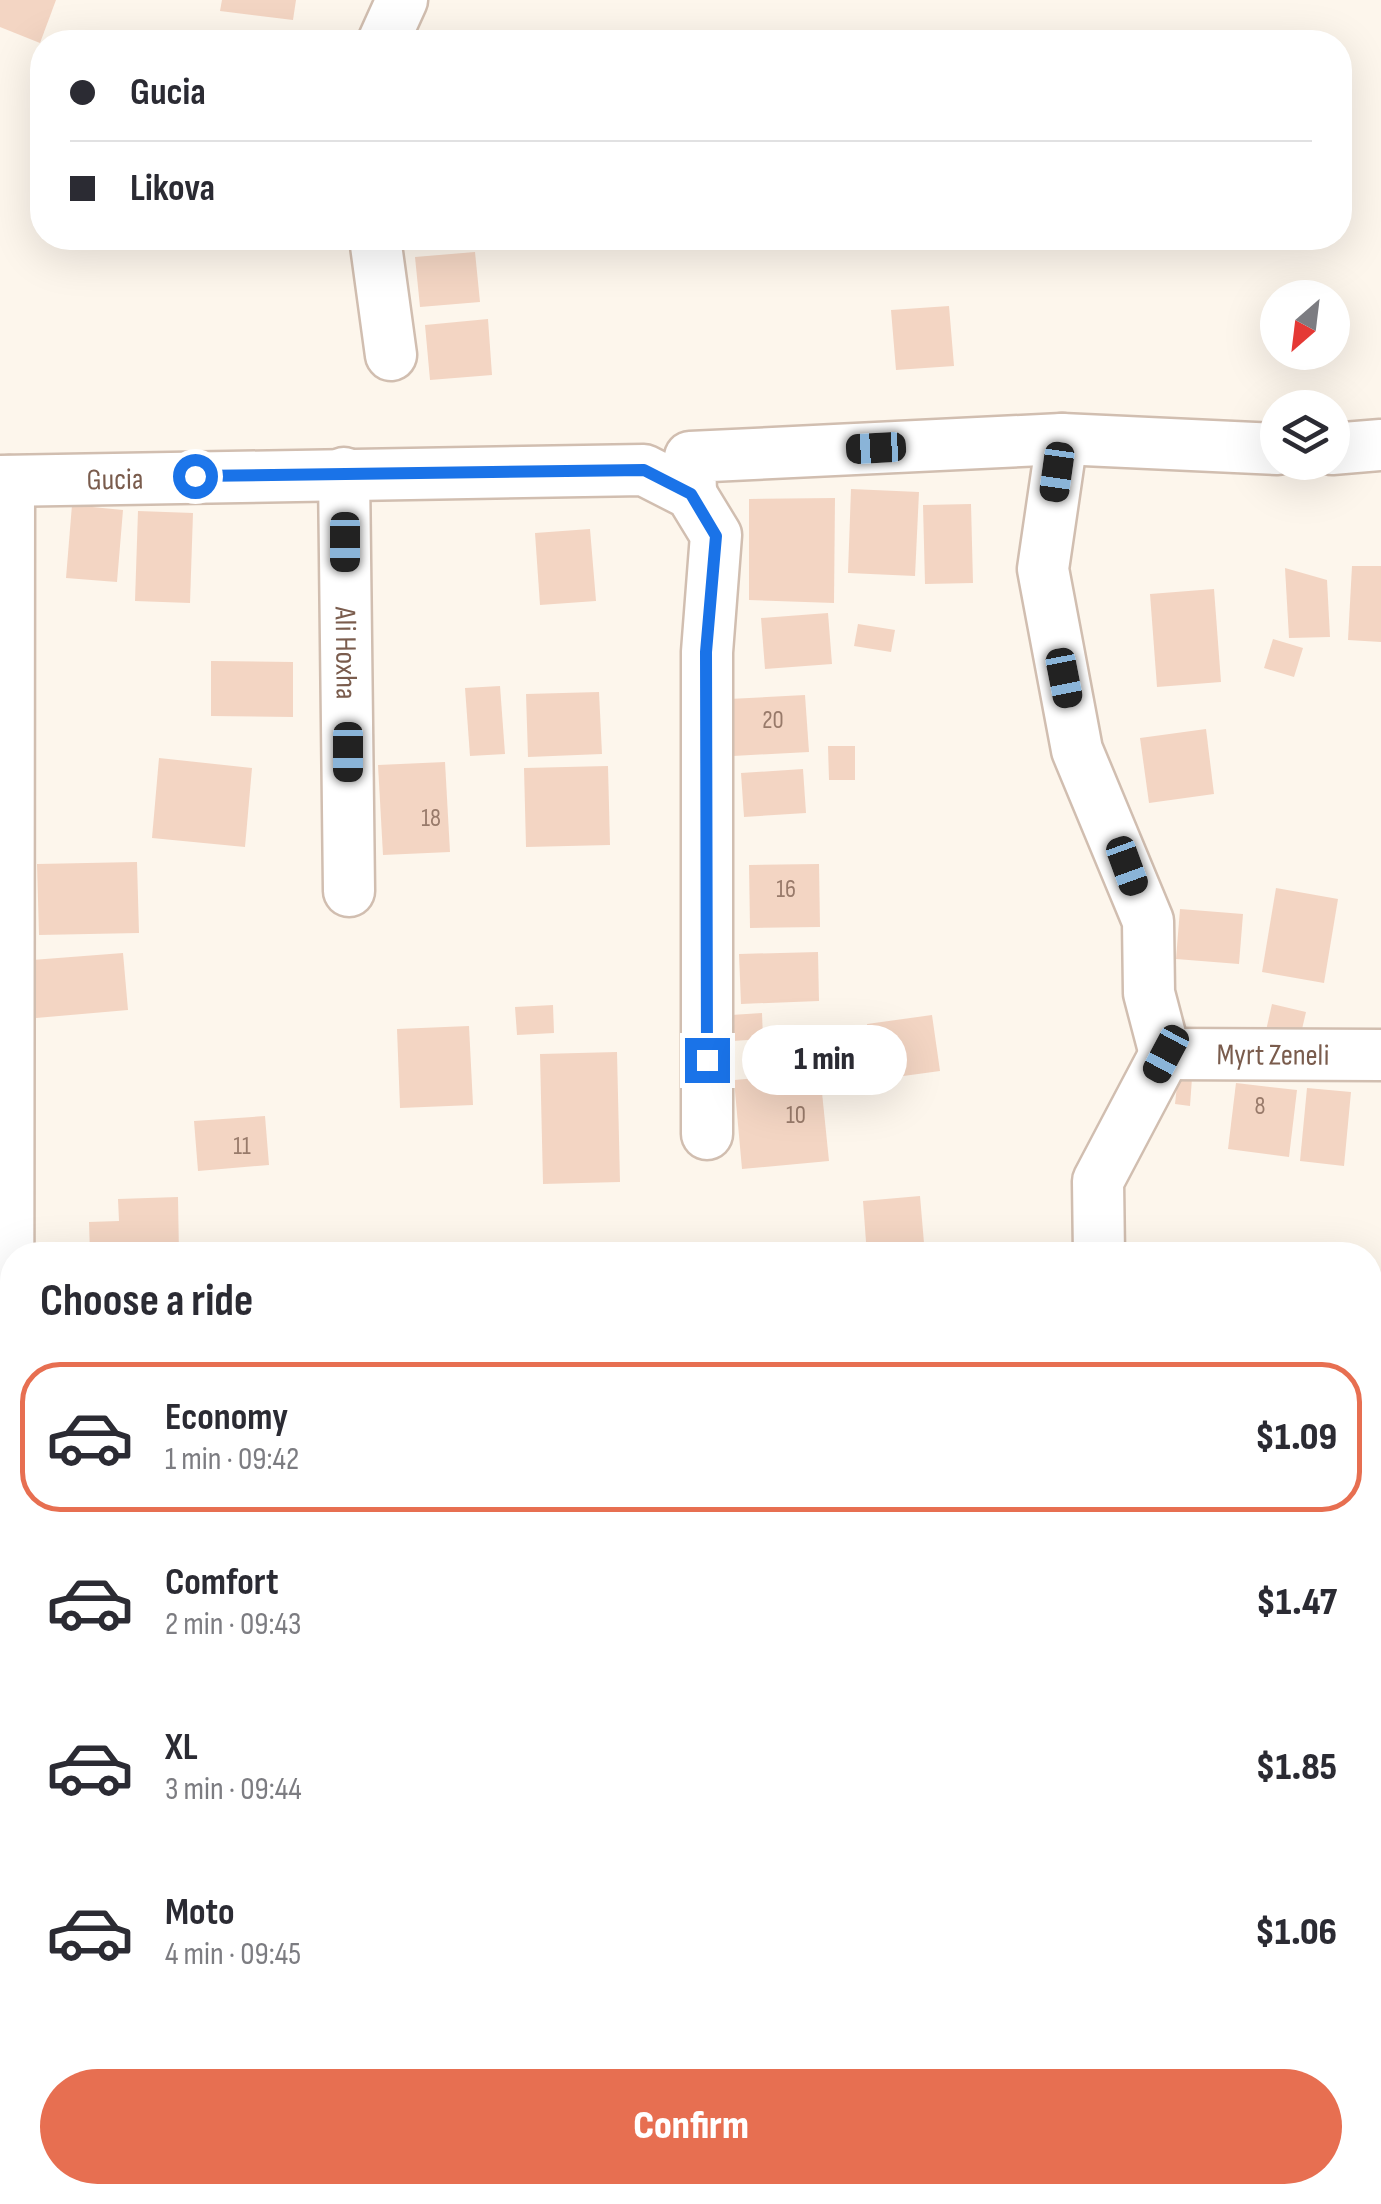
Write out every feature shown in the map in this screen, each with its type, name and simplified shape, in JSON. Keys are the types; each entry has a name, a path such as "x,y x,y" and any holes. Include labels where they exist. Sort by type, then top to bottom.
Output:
{"street":[{"path":"388,30 402,0"},
{"path":"377,250 391,355"},
{"path":"1062,439 1043,569 1077,750 1148,922 1149,992 1166,1054 1098,1181 1099,1242"},
{"path":"707,1134 706,652 716,536 691,494 690,457 1062,439 1260,448"},
{"path":"1350,448 1381,445"},
{"name":"Gucia","path":"4,480 644,470 691,494"},
{"name":"Ali Hoxha","path":"344,473 349,891"},
{"path":"4,480 6,1242"},
{"name":"Myrt Zeneli","path":"1166,1054 1381,1055"}],"building":[{"path":"0,0 56,0 45,30 30,30 30,39 0,27"},
{"path":"222,0 296,0 293,20 220,11"},
{"path":"475,252 480,302 420,307 415,257"},
{"path":"949,306 954,366 896,370 891,310"},
{"path":"488,319 492,375 430,380 425,325"},
{"path":"851,489 919,492 915,576 848,573"},
{"path":"835,498 834,603 749,600 749,499"},
{"path":"971,504 973,583 925,584 923,505"},
{"path":"72,505 123,510 117,582 66,578"},
{"path":"138,511 193,513 190,603 135,601"},
{"path":"590,529 596,601 540,605 535,533"},
{"path":"1352,566 1381,566 1381,642 1348,640"},
{"path":"1285,568 1327,580 1330,637 1289,638"},
{"path":"1214,589 1221,682 1157,687 1150,594"},
{"path":"828,613 832,664 765,669 761,618"},
{"path":"858,624 895,630 891,652 854,646"},
{"path":"1273,639 1303,648 1294,677 1264,668"},
{"path":"211,661 293,662 293,717 211,716"},
{"path":"500,686 505,754 470,756 465,688"},
{"path":"599,692 602,754 528,757 526,694"},
{"path":"805,695 809,752 733,756 729,699"},
{"path":"1206,729 1214,794 1149,803 1140,738"},
{"path":"828,746 855,746 855,780 829,780"},
{"path":"159,758 252,768 245,847 152,838"},
{"path":"445,762 450,852 383,855 378,765"},
{"path":"608,766 610,845 526,847 524,768"},
{"path":"803,769 806,813 744,817 741,773"},
{"path":"137,862 139,933 39,935 37,864"},
{"path":"819,864 820,927 750,928 749,865"},
{"path":"1276,888 1338,899 1324,983 1262,972"},
{"path":"1180,909 1243,914 1239,964 1176,959"},
{"path":"818,952 819,1001 741,1004 739,954"},
{"path":"123,953 128,1010 36,1018 32,960"},
{"path":"1272,1004 1306,1012 1299,1042 1265,1035"},
{"path":"553,1005 554,1033 517,1035 515,1007"},
{"path":"762,1013 763,1039 732,1041 731,1015"},
{"path":"932,1015 940,1071 874,1080 867,1024"},
{"path":"469,1026 473,1105 400,1108 397,1029"},
{"path":"617,1052 620,1182 543,1184 540,1054"},
{"path":"820,1073 829,1161 742,1169 734,1080"},
{"path":"1178,1076 1192,1078 1190,1106 1175,1104"},
{"path":"1236,1083 1297,1090 1289,1157 1228,1149"},
{"path":"1307,1088 1351,1092 1344,1166 1300,1161"},
{"path":"265,1116 269,1165 198,1171 194,1121"},
{"path":"920,1196 924,1242 866,1242 863,1201"},
{"path":"178,1197 179,1242 90,1242 89,1222 119,1221 118,1199"}],"route":[{"path":"195,476 644,470 691,494 716,536 706,652 707,1060"}]}
